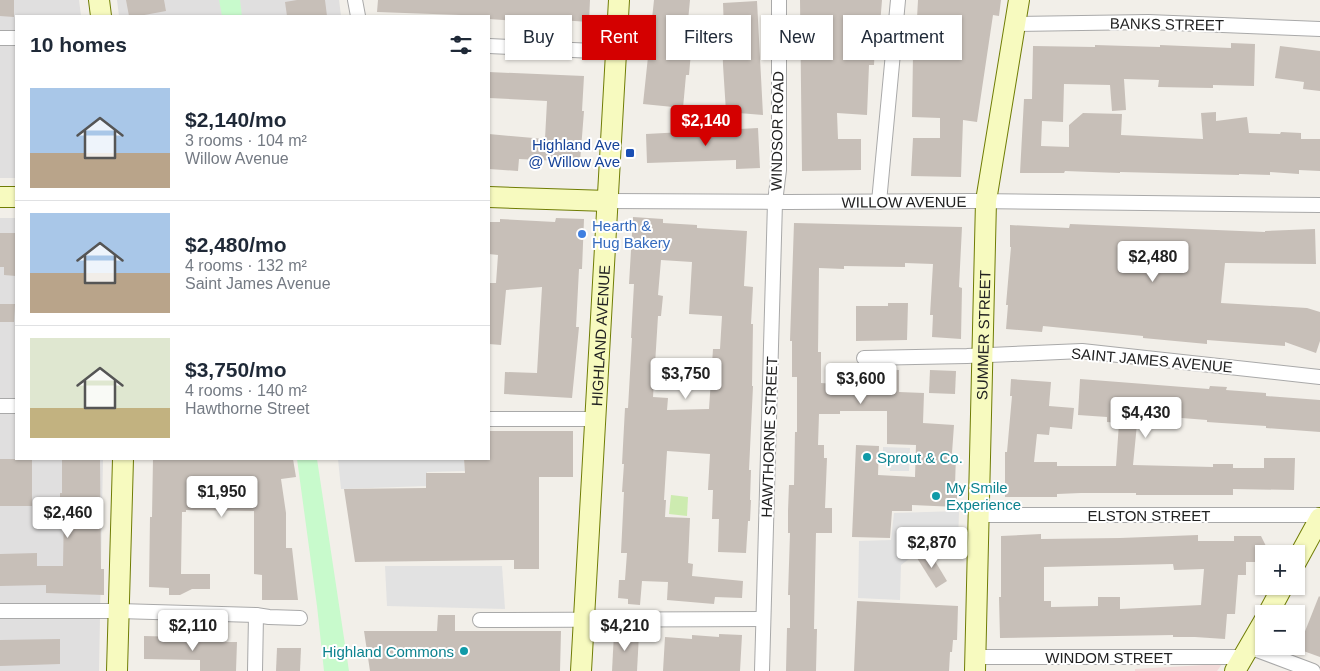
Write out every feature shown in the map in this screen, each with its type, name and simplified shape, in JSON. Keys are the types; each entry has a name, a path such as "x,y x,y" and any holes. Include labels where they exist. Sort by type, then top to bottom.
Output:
{"main road":[{"path":"99,0 101,15"},
{"name":"HIGHLAND AVENUE","path":"618,15 619,0"},
{"name":"SUMMER STREET","path":"975,664 986,201 1018,0"},
{"name":"HIGHLAND AVENUE","path":"581,671 616,60"},
{"path":"0,197 15,197"},
{"name":"WILLOW AVENUE","path":"490,197 608,201"},
{"path":"117,671 123,460"},
{"path":"1305,545 1320,517"},
{"path":"1242,658 1255,636"}],"street":[{"path":"355,0 358,15"},
{"name":"WINDSOR ROAD","path":"775,202 779,170 779,0"},
{"path":"879,202 898,0"},
{"name":"BANKS STREET","path":"1015,24 1148,22 1320,29"},
{"path":"0,38 15,38"},
{"path":"490,46 582,50"},
{"name":"WILLOW AVENUE","path":"608,201 986,201 1320,204"},
{"name":"HAWTHORNE STREET","path":"762,671 775,202"},
{"name":"SAINT JAMES AVENUE","path":"864,358 983,356 1082,351 1320,378"},
{"path":"0,406 15,406"},
{"path":"490,419 595,419"},
{"name":"ELSTON STREET","path":"978,515 1320,517"},
{"path":"0,611 119,611 300,618"},
{"path":"255,671 256,615"},
{"path":"480,620 763,619"},
{"path":"1242,658 1313,671"},
{"name":"WINDOM STREET","path":"975,664 1242,658"}],"shaded area":[{"path":"0,0 79,0 81,15 15,15 15,178 0,178"},
{"path":"117,0 339,0 341,15 119,15"},
{"path":"0,218 15,218 15,460 103,460 99,671 0,671"},
{"path":"883,447 910,448 909,471 890,471 889,465 883,465"},
{"path":"338,460 464,460 465,471 427,472 427,486 341,489"},
{"path":"959,511 958,547 925,547 901,565 900,600 858,598 859,541 891,540 894,513"},
{"path":"385,566 502,566 505,609 387,606"},
{"path":"1222,664 1217,671 1135,671 1135,669"}],"green space":[{"path":"219,0 240,0 242,15 222,15"},
{"path":"297,460 317,460 349,671 324,671"},
{"path":"671,495 688,497 687,516 669,514"}],"building":[{"path":"0,0 14,0 14,17 0,16"},
{"path":"126,0 164,0 166,11 144,15 129,15"},
{"path":"325,0 327,15 287,15 285,2"},
{"path":"378,0 590,0 589,15 582,15 582,22 572,21 572,15 505,15 505,20 490,19 490,15 377,12"},
{"path":"654,0 690,0 689,15 666,15 666,60 690,60 689,75 686,75 683,108 643,104 648,60 656,60 656,15 652,15"},
{"path":"800,0 882,0 881,15 843,15 843,60 874,60 874,65 869,65 867,115 837,113 838,139 861,139 861,170 802,171 801,60 833,60 833,15 800,15"},
{"path":"918,0 1001,0 999,16 993,15 977,122 963,120 961,177 911,176 913,138 940,138 940,118 912,117 913,60 962,60 962,15 917,15"},
{"path":"757,1 763,115 726,112 723,60 751,60 751,15 723,15 723,3"},
{"path":"1231,43 1255,44 1254,86 1213,85 1213,88 1158,87 1159,80 1124,79 1126,110 1112,111 1110,85 1064,84 1063,122 1042,121 1041,146 1069,147 1069,125 1083,113 1122,114 1121,135 1203,139 1201,113 1216,112 1216,121 1247,117 1249,133 1301,133 1301,139 1320,139 1320,171 1299,170 1299,174 1270,172 1270,175 1065,171 1064,173 1020,173 1024,99 1032,99 1033,46 1160,47 1160,45 1231,48"},
{"path":"1280,46 1320,51 1320,91 1303,89 1304,82 1275,78"},
{"path":"490,72 584,76 582,111 584,111 580,162 519,159 518,171 490,169 490,134 545,139 547,101 490,98"},
{"path":"758,128 760,168 736,169 736,160 647,163 646,134"},
{"path":"633,217 663,219 663,223 697,225 697,228 747,231 744,286 753,287 751,324 753,324 753,386 749,470 751,470 751,500 746,553 718,552 719,519 712,519 713,490 708,490 710,454 667,451 664,500 666,500 665,517 690,518 688,563 693,564 692,576 743,581 742,598 715,597 714,604 667,600 668,582 642,581 640,605 628,604 628,599 618,598 619,580 625,580 627,553 621,553 624,492 622,492 624,464 622,464 625,408 628,408 634,284 629,284","holes":["661,260 692,262 689,314 722,316 720,349 713,349 709,409 667,410 668,398 653,397 658,316 661,316 663,296 658,295"]},
{"path":"556,218 584,219 582,269 579,269 576,327 579,327 572,398 504,394 505,372 537,373 542,287 506,290 501,345 490,344 490,283 496,283 498,255 490,254 490,222 500,222 500,219 555,222"},
{"path":"794,223 962,227 959,287 962,288 961,339 932,337 933,315 930,315 933,264 905,263 905,267 844,266 844,269 819,268 818,352 821,352 821,383 852,385 852,371 899,370 899,392 924,393 923,423 954,425 952,453 956,454 955,486 957,487 957,507 912,505 912,511 892,511 890,538 852,537 856,445 879,446 878,475 915,477 916,445 887,444 887,411 840,411 840,414 819,414 818,445 824,445 824,458 827,458 825,508 832,508 832,533 816,533 814,629 817,629 816,671 786,671 787,628 790,628 790,595 788,595 789,485 794,485 795,432 797,432 797,377 792,377 792,341 790,341"},
{"path":"1070,224 1265,232 1315,229 1316,264 1225,263 1221,303 1307,308 1320,312 1320,341 1316,353 1285,342 1285,346 1207,340 1207,344 1043,326 1042,332 1006,329 1011,247 1010,225 1069,228"},
{"path":"0,233 15,233 15,276 4,275 4,267 0,267"},
{"path":"888,303 908,303 907,340 856,341 856,306 888,306"},
{"path":"0,304 15,304 14,322 0,322"},
{"path":"930,370 956,371 955,394 929,393"},
{"path":"1011,379 1051,382 1049,406 1074,408 1072,429 1050,427 1049,435 1037,434 1034,462 1057,462 1057,466 1116,466 1119,423 1107,422 1107,417 1078,415 1080,379 1209,389 1210,386 1227,387 1226,390 1266,393 1266,396 1320,400 1320,432 1156,416 1156,425 1137,424 1133,465 1213,467 1213,464 1233,464 1233,468 1264,468 1264,458 1295,458 1294,490 1233,489 1233,495 1081,493 1057,494 1057,497 1005,497 1005,452 1007,452 1012,396 1010,396"},
{"path":"490,431 573,431 573,477 539,477 539,569 514,569 514,560 355,562 344,489 426,488 426,473 465,473 464,460 490,460"},
{"path":"0,459 32,460 32,506 0,506"},
{"path":"62,460 100,460 101,569 104,569 104,595 46,593 46,585 0,586 0,554 37,553 37,566 63,566 64,508 60,508 60,493 62,493"},
{"path":"153,460 293,460 296,477 281,479 286,513 286,548 292,548 298,600 262,600 262,575 254,574 254,511 186,510 186,512 182,512 181,574 210,574 210,589 192,589 180,595 169,595 169,588 149,587 150,517 152,517"},
{"path":"1041,534 1041,539 1198,535 1198,541 1234,541 1234,536 1261,536 1266,545 1255,545 1255,562 1246,562 1246,575 1238,575 1235,614 1227,614 1225,639 1173,637 1173,635 1000,638 999,597 1001,597 1001,536","holes":["1173,564 1174,570 1204,569 1201,605 1120,609 1120,597 1098,597 1098,606 1051,607 1051,601 1044,601 1044,567"]},
{"path":"929,551 947,581 936,588 917,558"},
{"path":"1319,596 1320,657 1305,652 1305,631"},
{"path":"857,601 958,606 957,640 953,640 949,671 854,671"},
{"name":"Highland Commons","path":"438,615 455,615 455,631 561,631 560,671 370,671 364,631 437,631"},
{"path":"614,633 639,634 637,671 612,671"},
{"path":"719,634 742,635 740,671 663,671 665,637 692,639 692,635 719,637"},
{"path":"144,636 182,637 182,642 237,642 236,671 200,671 200,660 144,659"},
{"path":"60,639 60,664 0,666 0,640"},
{"path":"277,648 301,648 300,671 276,671"}],"place":[{"name":"Highland Ave @ Willow Ave","path":"630,153"},
{"name":"Hearth & Hug Bakery","path":"582,234"},
{"name":"Sprout & Co.","path":"867,457"},
{"name":"My Smile Experience","path":"936,496"},
{"name":"Highland Commons","path":"464,651"}]}
